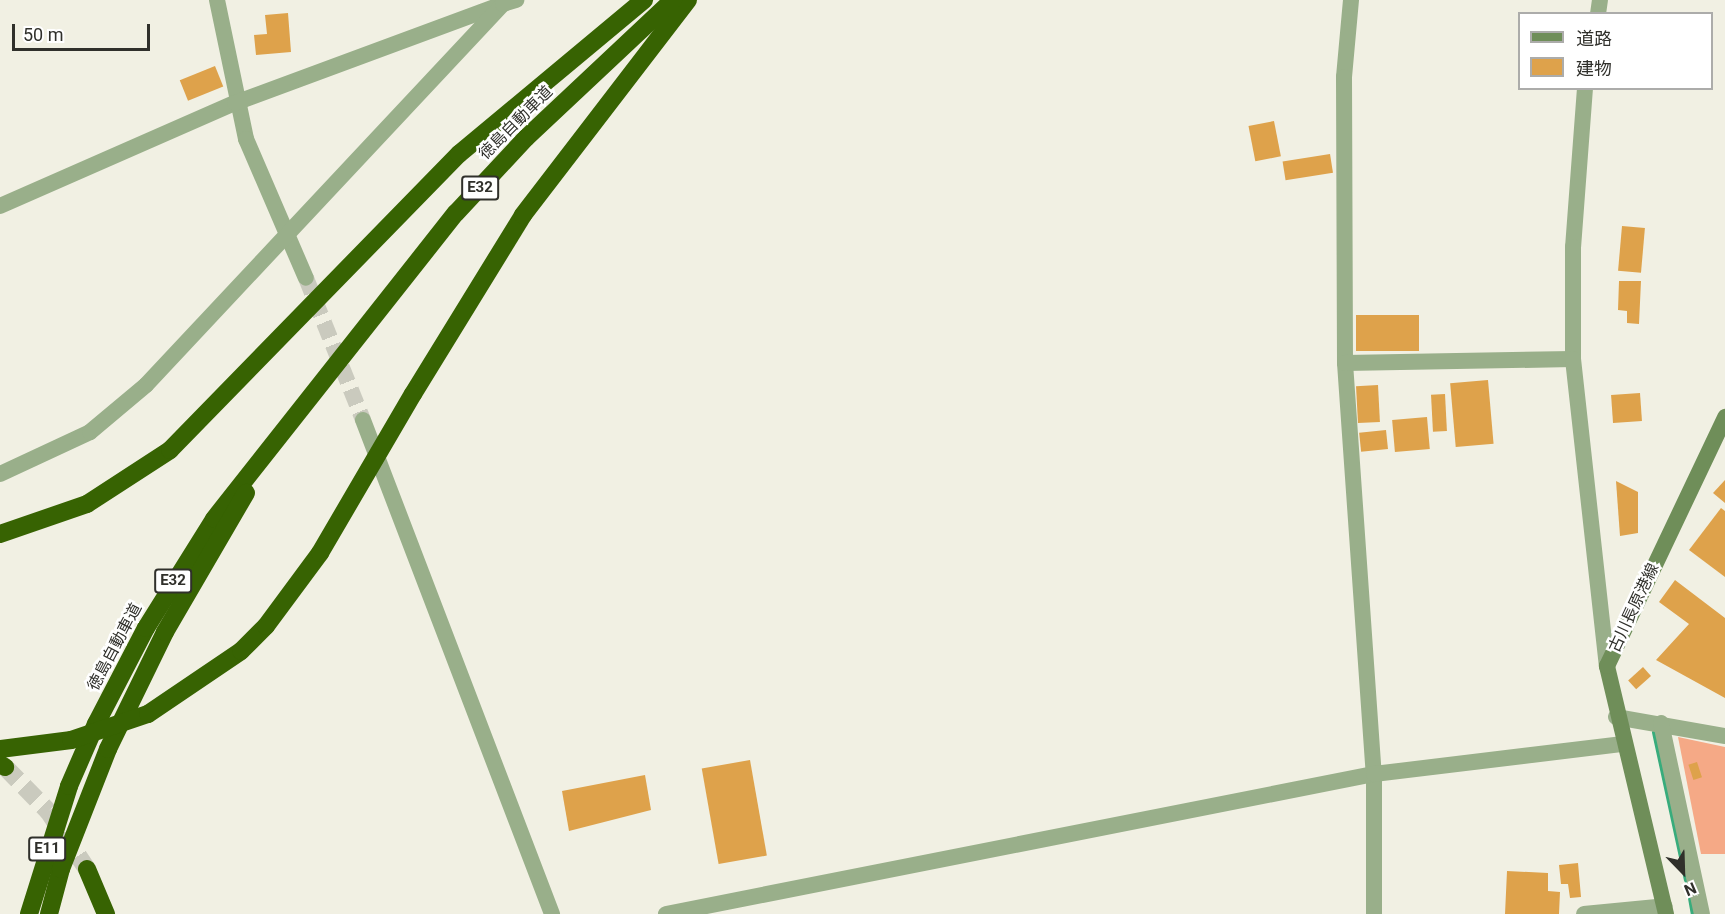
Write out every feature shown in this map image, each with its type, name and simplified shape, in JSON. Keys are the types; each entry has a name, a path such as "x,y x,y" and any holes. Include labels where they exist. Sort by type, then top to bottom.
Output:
{"highway":[{"path":"0,534 87,504 170,450 459,154 644,0"},
{"name":"徳島自動車道","path":"29,914 69,786 113,690 176,577 308,395 456,213 526,138 673,0"},
{"path":"0,749 71,740 148,714 241,651 266,626 320,553 412,394 523,215 688,0"},
{"name":"徳島自動車道","path":"49,914 89,796 165,632 308,395"},
{"path":"87,869 106,914"}],"main road":[{"name":"古川長原港線","path":"1666,910 1616,717 1607,666 1725,417"}],"street":[{"path":"218,0 235,103 306,278"},
{"path":"1351,0 1344,77 1345,363 1374,774 1374,914"},
{"path":"0,207 235,103 509,2"},
{"path":"0,474 90,432 185,346 287,234 509,2"},
{"path":"1585,90 1573,247 1573,359 1607,666"},
{"path":"1345,363 1573,359"},
{"path":"363,420 552,914"},
{"path":"1616,717 1661,723 1725,736"},
{"path":"1661,723 1702,914"},
{"path":"666,914 1374,774 1623,744"},
{"path":"1584,914 1666,910"}],"shaded area":[{"path":"1678,737 1725,747 1725,854 1701,854"}],"building":[{"path":"288,13 291,52 256,55 254,35 267,34 265,15"},
{"path":"215,66 223,86 188,101 180,80"},
{"path":"1274,121 1281,156 1255,161 1248,126"},
{"path":"1330,154 1333,173 1286,180 1283,162"},
{"path":"1622,226 1645,228 1641,273 1618,271"},
{"path":"1619,281 1641,281 1639,324 1627,323 1627,311 1618,310"},
{"path":"1356,315 1419,315 1419,351 1356,351"},
{"path":"1488,380 1494,444 1456,447 1450,383"},
{"path":"1378,385 1380,422 1358,423 1356,386"},
{"path":"1640,393 1642,421 1613,423 1611,395"},
{"path":"1445,394 1447,431 1433,432 1431,395"},
{"path":"1427,417 1430,449 1395,452 1392,420"},
{"path":"1386,430 1388,449 1361,452 1359,433"},
{"path":"1725,480 1725,503 1713,493"},
{"path":"1616,481 1638,492 1638,533 1620,536"},
{"path":"1721,508 1725,511 1725,577 1689,550"},
{"path":"1675,580 1725,618 1725,698 1656,660 1689,624 1659,602"},
{"path":"1643,667 1651,676 1636,689 1628,680"},
{"path":"750,760 767,856 719,864 702,769"},
{"path":"1697,762 1702,777 1693,780 1688,765"},
{"path":"645,775 651,810 569,831 562,791"},
{"path":"1578,863 1581,897 1570,898 1568,884 1561,884 1559,865"},
{"path":"1507,871 1548,873 1548,891 1560,892 1559,914 1505,914"}],"waterway":[{"path":"1654,732 1686,880"},
{"path":"1689,892 1693,914"}],"tunnel":[{"path":"306,278 363,420"},
{"path":"5,767 48,811 87,869"}]}
